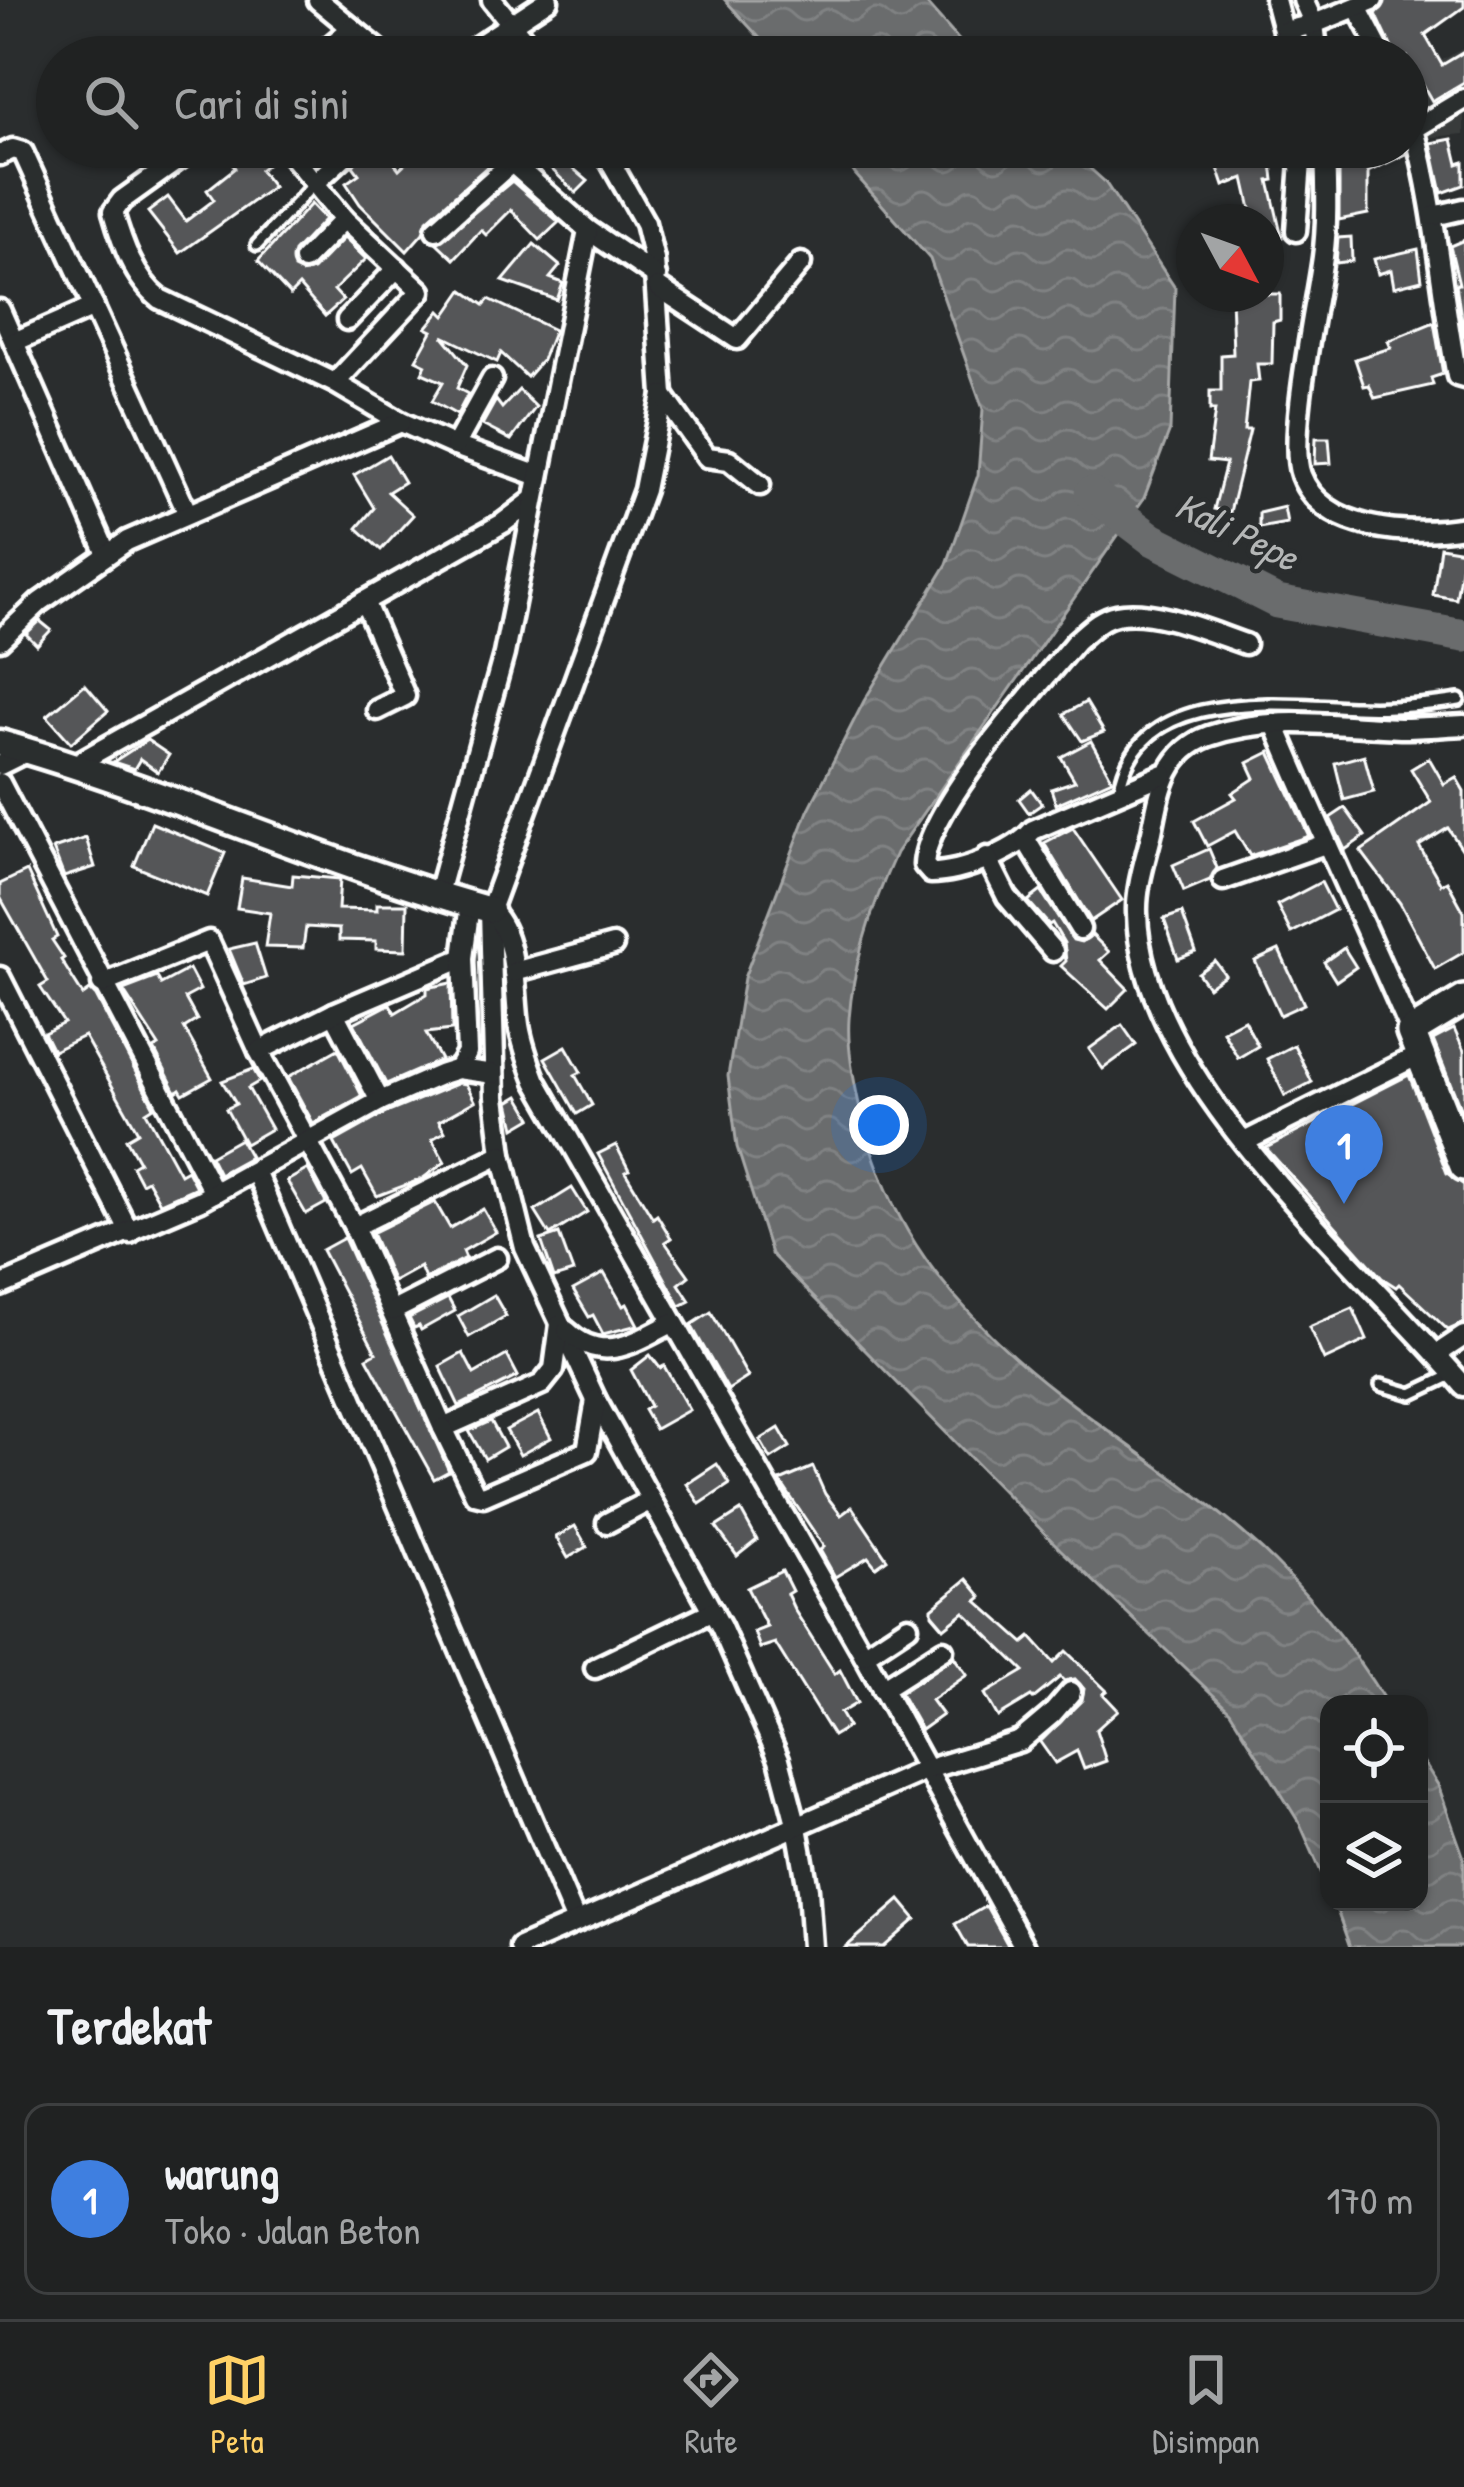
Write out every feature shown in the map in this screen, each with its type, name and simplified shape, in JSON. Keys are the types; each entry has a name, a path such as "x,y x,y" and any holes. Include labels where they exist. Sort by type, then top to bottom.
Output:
{"main road":[{"path":"1464,1000 1415,1044 1464,1166"}],"street":[{"path":"318,0 339,7 362,36"},
{"path":"492,0 521,36"},
{"path":"492,36 548,0"},
{"path":"1275,0 1287,36"},
{"path":"1304,0 1316,36"},
{"path":"1286,31 1365,4 1376,36"},
{"path":"342,36 352,28"},
{"path":"1428,113 1464,99"},
{"path":"0,155 14,149 23,152 188,512"},
{"path":"167,168 113,212 138,275 160,299 335,383 401,422 539,476"},
{"path":"301,168 344,219 420,288 420,294 335,383"},
{"path":"314,184 331,168"},
{"path":"436,230 503,168"},
{"path":"519,168 588,230 737,339 801,263"},
{"path":"458,1069 467,1053 463,958 644,490 663,395 657,281 645,223 614,168"},
{"path":"1296,231 1300,168"},
{"path":"1325,168 1324,242 1295,442 1300,474 1313,497 1348,519 1418,532 1464,527"},
{"path":"1423,168 1434,216 1444,311 1457,376 1464,378"},
{"path":"1434,216 1464,209"},
{"path":"304,260 344,219"},
{"path":"438,893 504,654 588,230"},
{"path":"347,320 397,268"},
{"path":"14,342 94,307"},
{"path":"0,310 106,552"},
{"path":"455,446 492,379"},
{"path":"663,395 707,458 729,460 760,485"},
{"path":"0,640 40,602 106,552 401,422"},
{"path":"74,765 503,523 534,499"},
{"path":"364,601 406,696 377,710"},
{"path":"1164,774 1033,830 1026,840 987,857 943,873 932,873 924,865 925,850 942,811 1076,641 1100,622 1118,614 1167,618 1245,644"},
{"path":"1459,1380 1295,1204 1244,1142 1184,1053 1145,975 1136,912 1164,774 1178,756 1211,735 1322,722 1402,728 1464,725"},
{"path":"1244,1142 1415,1044 1275,724"},
{"path":"0,742 480,907 500,920 514,972 520,1028 536,1081 864,1655 1024,1947"},
{"path":"0,765 28,751"},
{"path":"0,783 214,1193"},
{"path":"1026,840 1081,929"},
{"path":"1223,880 1325,844"},
{"path":"987,857 1006,897 1053,951"},
{"path":"480,907 502,1154 525,1248 596,1400 713,1611 764,1720 797,1827 812,1947"},
{"path":"102,984 209,941 259,1051 354,1226 415,1371 475,1494 483,1496 587,1451 596,1400"},
{"path":"514,972 613,945"},
{"path":"259,1051 463,958"},
{"path":"0,977 130,1233"},
{"path":"334,1013 380,1101"},
{"path":"0,1286 130,1233 256,1173 380,1101 458,1069 494,1074"},
{"path":"354,1226 502,1154"},
{"path":"256,1173 576,1922"},
{"path":"393,1310 497,1258"},
{"path":"560,1324 577,1341 607,1351 621,1350 672,1323"},
{"path":"443,1427 549,1378 560,1324"},
{"path":"1436,1354 1464,1336"},
{"path":"607,1523 651,1500"},
{"path":"596,1668 713,1611"},
{"path":"864,1655 908,1626"},
{"path":"882,1688 943,1650"},
{"path":"520,1947 925,1770 1020,1741 1071,1692"}],"lane":[{"path":"257,245 314,184"},
{"path":"1119,794 1122,772 1137,751 1175,718 1252,703 1357,707 1459,700"},
{"path":"1381,1384 1412,1394 1459,1380"}],"shaded area":[{"path":"1464,48 1464,134 1428,137 1428,68"}],"water":[{"path":"725,0 923,0 955,36 758,36"},
{"path":"851,168 1089,168 1105,182 1175,288 1170,430 1144,498 896,853 872,913 851,998 850,1053 860,1109 893,1204 925,1258 966,1309 1019,1361 1262,1550 1321,1612 1381,1695 1320,1695 1320,1870 1300,1824 1230,1711 1060,1549 771,1254 737,1147 728,1076 744,978 808,811 864,701 947,564 978,475 983,409 930,259"},
{"path":"1428,1769 1464,1858 1464,1947 1350,1947 1337,1911 1428,1911"}],"building":[{"path":"1387,0 1464,0 1464,7 1426,36 1386,36 1376,14"},
{"path":"1428,40 1442,65 1464,52 1464,82 1432,101"},
{"path":"1452,139 1458,164 1464,162 1464,185 1442,193 1431,143"},
{"path":"235,168 262,168 273,187 180,253 148,212 168,197 186,221 214,200 207,190"},
{"path":"354,168 485,168 427,220 423,233 407,251 360,204 346,183 359,174"},
{"path":"550,168 573,168 588,181 576,193"},
{"path":"1218,168 1273,168 1274,180 1269,181 1274,204 1250,204 1244,178 1224,186"},
{"path":"1339,168 1376,168 1368,172 1368,214 1339,220"},
{"path":"512,181 559,222 540,240 511,210 486,235 481,230 454,259 437,243"},
{"path":"311,204 325,219 294,252 294,269 313,270 344,238 366,259 334,290 343,300 325,316 299,286 290,295 258,261"},
{"path":"1351,237 1352,261 1336,263 1338,238"},
{"path":"1464,240 1464,338 1450,246"},
{"path":"534,244 560,266 550,278 563,283 557,300 503,281"},
{"path":"1418,249 1422,280 1394,287 1391,270 1378,274 1374,259"},
{"path":"463,290 484,305 489,299 554,330 542,360 527,377 501,353 497,362 443,336 467,365 457,388 468,394 457,415 432,401 443,382 422,373 426,365 416,360 432,331 426,328 440,311 445,316"},
{"path":"1232,312 1280,312 1280,320 1273,322 1272,364 1257,364 1259,381 1249,382 1244,430 1250,430 1230,512 1214,509 1226,463 1208,461 1215,410 1210,410 1210,391 1221,391 1221,355 1233,354"},
{"path":"1434,322 1443,374 1431,378 1433,385 1375,398 1369,385 1364,386 1355,359 1391,348 1388,341"},
{"path":"519,390 536,407 511,440 482,425 496,400 502,408"},
{"path":"1316,438 1329,438 1331,463 1315,464"},
{"path":"388,455 404,482 388,492 413,515 381,550 357,528 374,508 354,475"},
{"path":"1284,507 1287,523 1259,528 1259,513"},
{"path":"1440,547 1464,551 1456,599 1433,595"},
{"path":"40,621 51,630 37,645 26,634"},
{"path":"85,684 108,711 71,743 47,716"},
{"path":"1086,702 1104,732 1082,741 1064,714"},
{"path":"147,740 169,755 158,772 140,759 134,769 113,762"},
{"path":"1091,741 1112,779 1056,804 1051,789 1075,781 1061,757"},
{"path":"1270,752 1309,836 1250,856 1235,831 1207,846 1194,821 1236,798 1232,793 1255,778 1248,763"},
{"path":"1364,755 1374,792 1344,800 1335,763"},
{"path":"1429,758 1444,784 1456,777 1464,791 1464,852 1448,828 1419,846 1464,912 1464,952 1435,969 1400,903 1361,851 1431,802 1411,769"},
{"path":"1031,789 1042,804 1029,813 1019,799"},
{"path":"1345,808 1365,836 1345,850 1330,818"},
{"path":"152,823 225,853 207,896 134,866"},
{"path":"1073,828 1122,900 1091,921 1044,843"},
{"path":"86,838 95,867 64,877 53,849"},
{"path":"1209,849 1217,868 1210,880 1184,891 1173,865"},
{"path":"27,871 57,937 52,940 61,960 83,995 90,990 96,996 154,1107 146,1112 180,1174 187,1170 196,1187 160,1203 132,1166 139,1162 126,1139 138,1132 84,1036 53,1051 44,1033 64,1023 40,987 48,982 0,897 0,884"},
{"path":"293,875 340,879 338,909 377,910 377,904 407,904 406,950 376,949 376,941 339,940 339,929 306,927 303,948 265,947 270,913 237,908 242,878 292,886"},
{"path":"1321,882 1335,910 1291,933 1277,905"},
{"path":"1041,891 1073,940 1081,942 1092,935 1109,952 1100,960 1128,989 1108,1009 1061,966 1066,961 1064,943 1052,923 1028,901"},
{"path":"1182,913 1196,952 1178,959 1164,919"},
{"path":"255,943 266,978 244,985 229,949"},
{"path":"1344,948 1356,967 1336,981 1324,962"},
{"path":"1279,950 1304,1004 1280,1015 1255,961"},
{"path":"1215,961 1225,975 1208,987 1198,973"},
{"path":"189,969 200,990 185,998 197,1020 184,1028 212,1078 183,1094 180,1089 176,1092 154,1049 159,1046 123,990 157,977 161,984"},
{"path":"451,983 452,1030 426,1033 441,1060 386,1084 354,1023 390,1004 395,1013 427,994 427,988"},
{"path":"1244,1020 1258,1046 1238,1058 1223,1031"},
{"path":"1122,1025 1136,1045 1103,1069 1089,1049"},
{"path":"1454,1029 1464,1051 1464,1117 1433,1040"},
{"path":"1294,1045 1312,1082 1285,1096 1267,1059"},
{"path":"566,1046 592,1105 577,1114 545,1058"},
{"path":"338,1049 362,1096 313,1123 288,1077"},
{"path":"253,1069 260,1081 248,1088 271,1129 245,1144 226,1109 236,1104 222,1081"},
{"path":"1409,1075 1447,1173 1464,1185 1464,1323 1448,1330 1399,1284 1396,1287 1382,1278 1266,1148"},
{"path":"466,1084 475,1101 439,1121 445,1132 432,1139 445,1162 422,1179 377,1196 362,1169 352,1175 334,1142 386,1113"},
{"path":"519,1096 532,1118 515,1128 509,1102"},
{"path":"240,1139 250,1157 219,1174 210,1156"},
{"path":"616,1145 629,1170 625,1172 653,1218 657,1215 671,1238 665,1242 689,1276 679,1284 690,1301 680,1306 598,1154"},
{"path":"308,1169 326,1203 306,1214 287,1181"},
{"path":"572,1188 587,1212 550,1235 535,1211"},
{"path":"435,1202 450,1228 483,1209 496,1232 463,1251 466,1258 425,1279 420,1267 393,1282 372,1233"},
{"path":"559,1234 573,1272 554,1278 541,1240"},
{"path":"344,1238 449,1471 434,1479 367,1358 376,1353 322,1250"},
{"path":"604,1273 638,1325 603,1334 593,1315 589,1317 573,1290"},
{"path":"494,1295 506,1316 469,1337 458,1316"},
{"path":"448,1298 455,1311 421,1330 414,1328 409,1318"},
{"path":"1353,1308 1367,1340 1324,1360 1309,1327"},
{"path":"711,1312 748,1377 728,1390 691,1325"},
{"path":"463,1353 474,1374 507,1355 518,1376 459,1406 440,1366"},
{"path":"650,1355 660,1368 664,1366 689,1410 655,1429 644,1410 650,1406 631,1370"},
{"path":"538,1413 551,1438 520,1455 506,1430"},
{"path":"491,1421 505,1447 485,1459 469,1431"},
{"path":"779,1428 790,1447 771,1459 760,1440"},
{"path":"717,1464 730,1484 700,1504 687,1484"},
{"path":"813,1467 841,1515 852,1507 887,1559 876,1567 868,1557 835,1577 820,1550 824,1547 780,1481"},
{"path":"741,1511 757,1540 737,1556 716,1527"},
{"path":"575,1526 587,1547 568,1558 556,1537"},
{"path":"782,1571 795,1611 835,1674 840,1670 857,1703 840,1713 848,1727 833,1736 775,1643 760,1648 754,1632 767,1627 747,1588"},
{"path":"967,1579 982,1597 977,1601 1024,1643 1031,1637 1054,1663 1066,1651 1107,1691 1103,1694 1118,1710 1096,1730 1106,1761 1084,1769 1077,1751 1055,1763 1040,1742 1082,1700 1084,1689 1075,1679 1060,1677 1033,1699 998,1717 985,1694 1024,1671 964,1612 944,1628 932,1614 932,1608"},
{"path":"954,1657 967,1675 931,1700 942,1715 921,1730 900,1693"},
{"path":"900,1900 916,1919 884,1947 846,1947"},
{"path":"986,1906 1009,1947 968,1947 955,1924"}],"waterway":[{"name":"Kali Pepe","path":"1091,493 1152,539 1277,602 1464,636"}],"place":[{"name":"warung","path":"1344,1204"}]}
